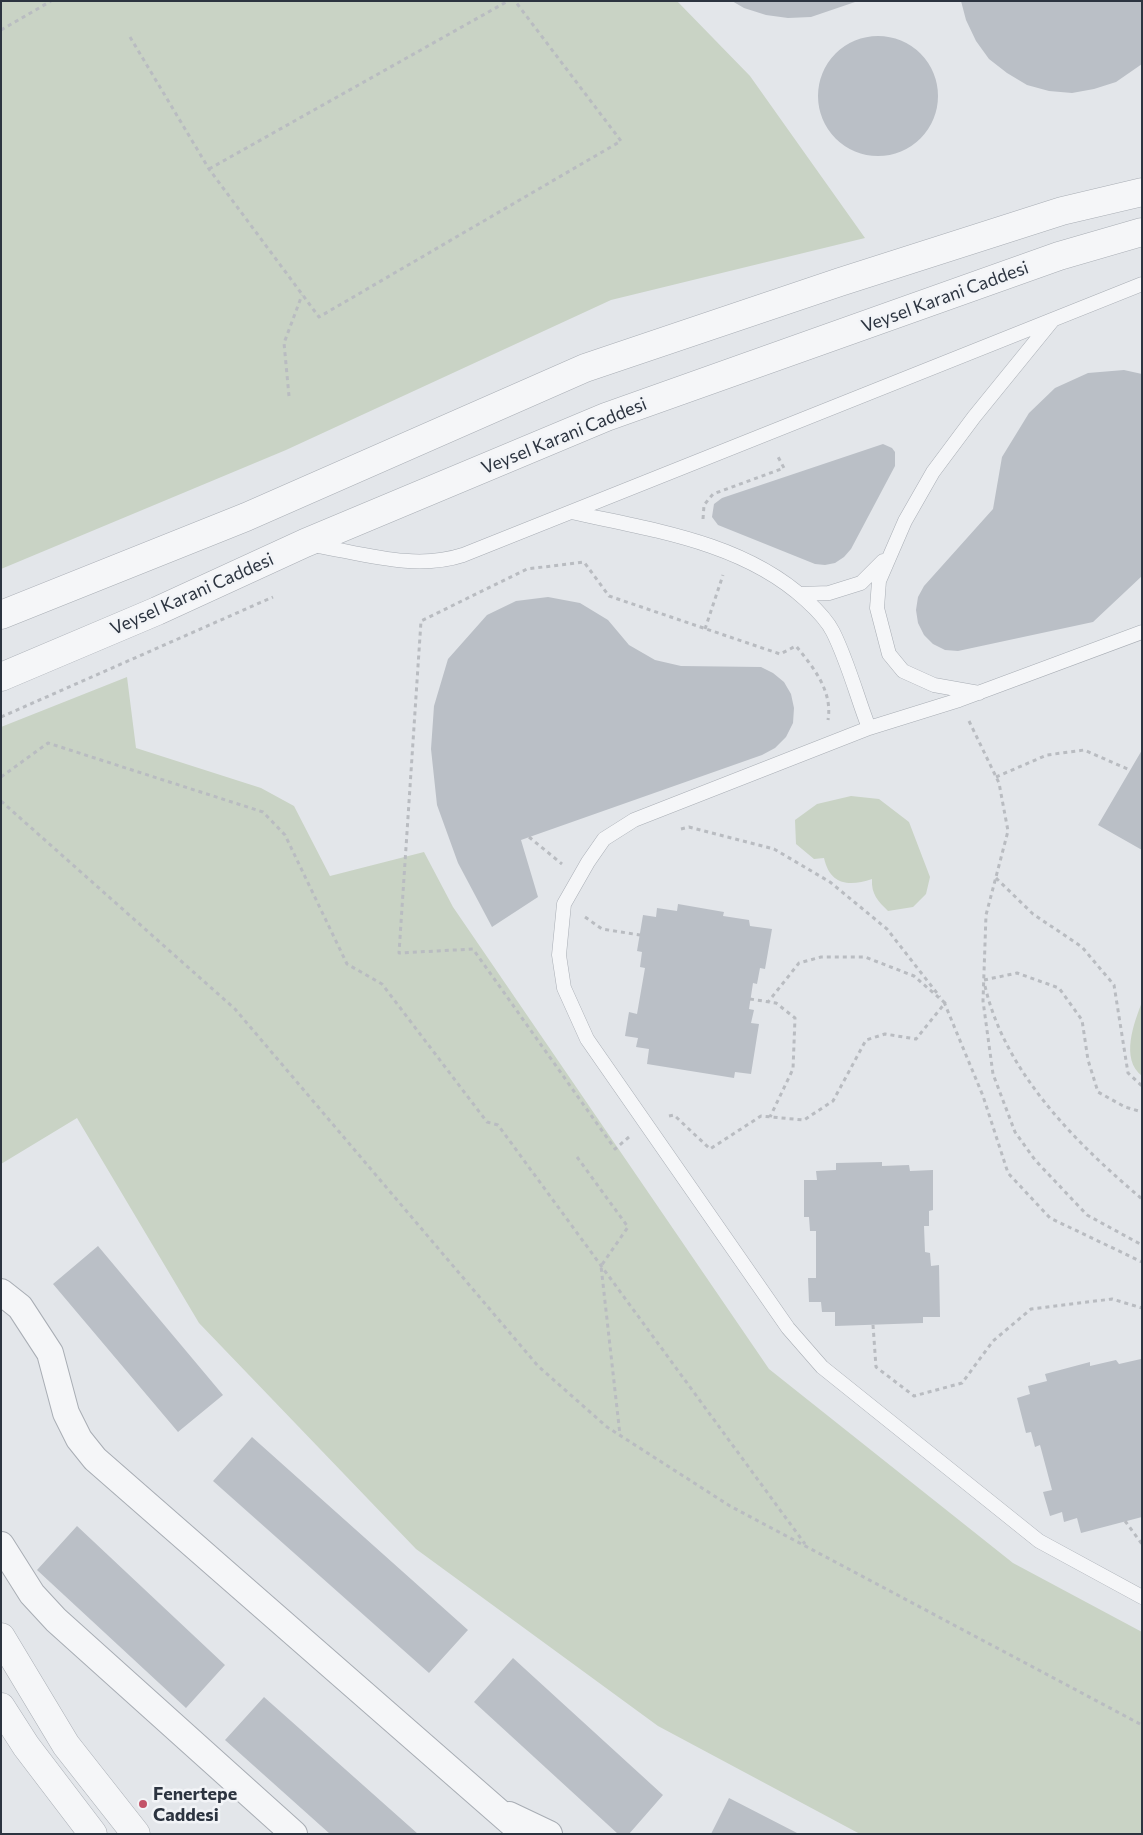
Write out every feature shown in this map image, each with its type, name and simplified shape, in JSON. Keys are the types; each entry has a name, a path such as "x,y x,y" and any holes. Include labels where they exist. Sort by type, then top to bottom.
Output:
{"street":[{"path":"1,615 246,516 585,368 858,276 1062,211 1142,192"},
{"name":"Veysel Karani Caddesi","path":"1,677 157,611 305,543 606,417 1059,256 1142,232"},
{"path":"1,1292 20,1307 50,1353 66,1413 79,1439 95,1458 524,1834"},
{"path":"1,1545 32,1594 56,1620 294,1834"},
{"path":"1,1637 66,1745 136,1834"},
{"path":"1,1707 26,1746 93,1834"},
{"path":"496,1810 550,1834"}],"lane":[{"path":"305,543 413,562 443,562 1142,284"},
{"path":"980,693 934,685 903,672 889,654 876,608 878,581 905,521 933,472 974,417 1053,320"},
{"path":"571,512 679,536 730,553 786,581 814,607 833,631 869,728"},
{"path":"800,594 829,593 862,583 890,554"},
{"path":"1142,632 980,693 869,728 634,820 604,839 564,904 560,955 564,988 587,1039 788,1328 822,1367 1039,1541 1142,1597"}],"path":[{"path":"1,30 51,1"},
{"path":"208,169 508,1"},
{"path":"130,37 208,169 319,317 621,141 515,1"},
{"path":"289,396 284,343 302,294"},
{"path":"706,527 703,521 704,505 713,494 784,468 766,434"},
{"path":"705,629 730,553"},
{"path":"1,717 273,597"},
{"path":"959,700 996,777 1008,830 986,915 983,1001 993,1074 1015,1132 1035,1160 1087,1215 1142,1245"},
{"path":"1,777 48,743 262,812 284,835 347,964 382,984 487,1122 498,1125 807,1546"},
{"path":"996,777 1047,755 1084,750 1130,770"},
{"path":"1,801 235,1009 538,1366 620,1435 730,1506 1142,1725"},
{"path":"672,832 688,827 774,848 830,882 887,929 945,1002 983,1096 1008,1173 1050,1218 1142,1262"},
{"path":"530,838 589,886 584,916 602,929 640,935"},
{"path":"996,877 1033,914 1082,947 1114,985 1128,1073 1142,1086"},
{"path":"768,1002 799,964 821,957 865,957 914,976 945,1002"},
{"path":"984,979 1017,973 1059,988 1082,1020 1088,1060 1098,1092 1125,1107 1142,1112"},
{"path":"984,979 990,1008 1007,1046 1040,1094 1100,1163 1142,1199"},
{"path":"750,999 776,1003 795,1018 794,1070 770,1117"},
{"path":"577,1157 628,1227 602,1266 620,1435"},
{"path":"873,1325 876,1367 914,1396 962,1383 992,1341 1031,1309 1112,1299 1142,1308"},
{"path":"1125,1521 1142,1544"}],"green space":[{"path":"1,1 677,1 750,76 865,238 611,300 286,450 1,569"},
{"path":"127,677 136,748 261,788 294,806 330,876 424,852 453,907 769,1369 1013,1563 1142,1632 1142,1834 860,1834 658,1726 416,1549 199,1323 77,1118 1,1164 1,727"},
{"path":"851,796 879,799 909,822 930,877 926,894 913,907 888,911 876,897 872,879 856,883 842,882 831,874 824,858 814,859 796,844 795,820 817,804"},
{"path":"1142,1002 1142,1076 1135,1069 1130,1051 1133,1030"}],"building":[{"path":"732,1 858,1 811,17 788,18 766,15 744,8"},
{"path":"961,1 1142,1 1142,64 1116,82 1094,89 1072,93 1049,91 1027,85 989,59 976,41 966,20"},
{"path":"878,36 901,40 921,53 934,73 938,96 934,119 921,139 901,152 878,156 855,152 835,139 822,119 818,96 822,73 835,53 855,40"},
{"path":"1124,370 1142,374 1142,576 1093,622 958,651 945,650 933,644 924,635 918,623 916,610 918,597 924,586 993,509 1002,457 1029,413 1055,388 1088,373"},
{"path":"883,444 892,448 895,452 895,466 851,549 835,563 815,564 718,525 712,517 714,504 722,498"},
{"path":"548,597 580,603 608,620 629,645 655,660 681,666 761,667 773,673 784,682 791,694 794,708 793,723 786,737 775,748 762,755 521,840 538,897 492,927 458,863 437,805 431,749 434,706 448,659 487,615 516,601"},
{"path":"1142,750 1142,850 1098,825"},
{"path":"678,904 724,912 723,916 749,920 750,926 772,929 765,969 760,968 757,984 753,983 749,1009 754,1010 751,1023 759,1024 751,1074 735,1072 734,1078 647,1064 649,1049 636,1047 638,1038 625,1036 629,1012 637,1014 645,968 640,967 642,952 637,951 643,915 656,917 657,908 677,911"},
{"path":"882,1162 882,1166 909,1165 910,1171 933,1170 933,1210 929,1211 929,1226 924,1226 925,1252 930,1253 931,1266 939,1265 940,1317 923,1317 923,1323 835,1326 835,1312 822,1312 821,1302 809,1302 808,1278 816,1278 816,1231 810,1231 809,1217 804,1217 804,1180 817,1180 816,1171 836,1170 836,1163"},
{"path":"98,1246 223,1395 178,1432 53,1284"},
{"path":"1141,1359 1142,1517 1081,1533 1077,1518 1064,1522 1062,1512 1050,1516 1043,1492 1052,1490 1040,1445 1035,1447 1031,1432 1026,1433 1017,1398 1030,1394 1028,1386 1047,1381 1045,1374 1090,1362 1090,1366 1116,1360 1119,1364"},
{"path":"252,1437 468,1630 429,1673 213,1481"},
{"path":"77,1526 225,1665 186,1708 37,1570"},
{"path":"513,1658 663,1795 629,1834 618,1834 474,1702"},
{"path":"264,1697 418,1834 330,1834 225,1740"},
{"path":"729,1798 799,1834 711,1834"}],"place":[{"name":"Fenertepe Caddesi","path":"143,1804"}]}
